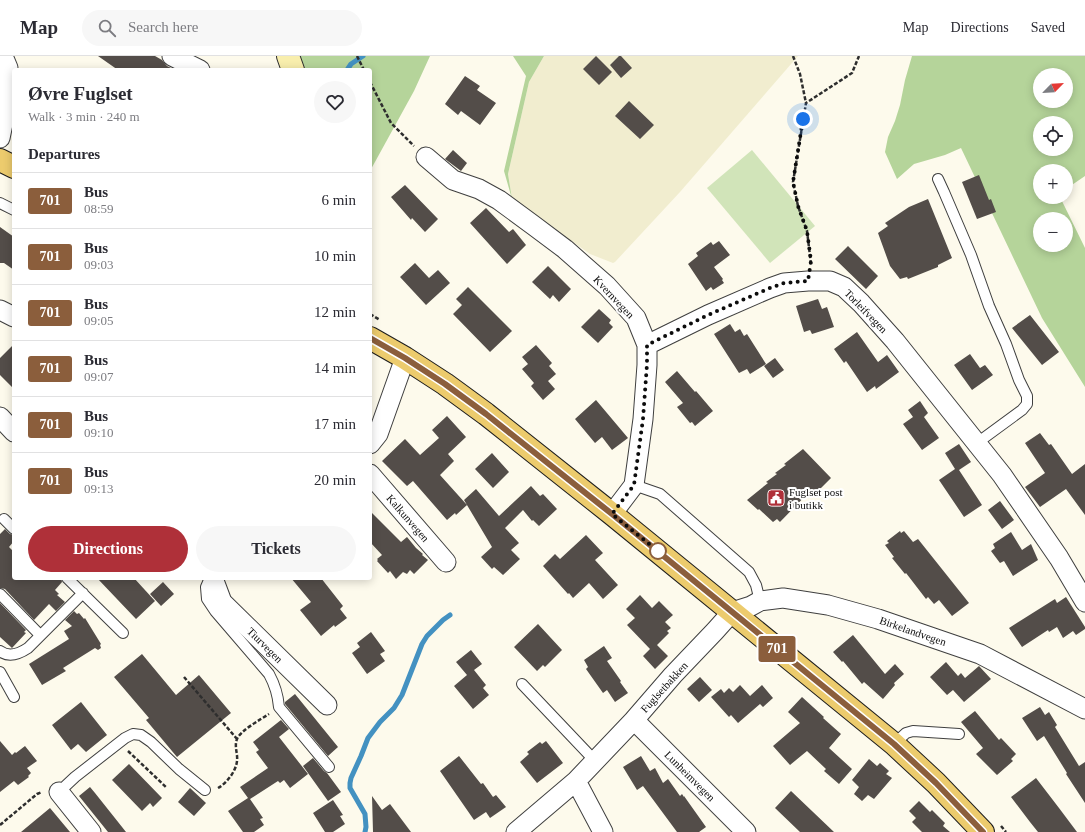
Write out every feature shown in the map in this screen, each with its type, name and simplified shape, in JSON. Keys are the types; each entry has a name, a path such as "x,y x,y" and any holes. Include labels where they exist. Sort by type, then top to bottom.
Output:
{"main road":[{"path":"288,56 292,68"},
{"path":"0,160 12,166"},
{"path":"372,339 405,358 445,384 486,414 612,514 894,744 936,783 983,832"}],"street":[{"path":"0,138 5,114 8,68 3,56"},
{"path":"172,56 196,68"},
{"name":"Kvernvegen","path":"426,157 453,180 479,189 499,200 565,249 607,286 636,318 647,345 643,419 634,485 612,514"},
{"name":"Torleifvegen","path":"647,345 708,315 784,283 830,281 844,287 861,302 895,341 977,442 1033,519 1059,558 1085,602"},
{"path":"0,310 12,317"},
{"path":"372,442 378,434 405,358"},
{"path":"0,417 12,430"},
{"name":"Kalkunvegen","path":"372,476 446,562"},
{"name":"Tiurvegen","path":"213,580 222,602 327,705"},
{"name":"Birkelandvegen","path":"732,612 751,606 760,601 783,598 828,605 878,619 980,654 1085,709"},
{"name":"Fuglsetbakken","path":"516,832 576,781 634,720 673,675 716,631 732,612"},
{"name":"Lunheimvegen","path":"634,720 746,832"},
{"path":"576,781 603,832"},
{"path":"59,792 91,832"}],"lane":[{"path":"938,179 971,255 988,306 1006,344 1028,400 1027,404 1018,414 977,442"},
{"path":"0,203 12,209"},
{"path":"634,485 660,494 749,572 756,585 760,601"},
{"path":"4,519 12,527"},
{"path":"68,580 124,633"},
{"path":"211,580 206,587 207,599 215,611 270,674 278,695 279,707 330,767"},
{"path":"0,650 3,653 11,655 20,653 28,648 83,593"},
{"path":"0,594 40,635"},
{"path":"0,672 14,697"},
{"path":"522,684 595,761"},
{"path":"894,744 906,733 913,731 959,734"},
{"path":"59,792 75,776 125,738 133,734 141,735 151,742 179,769 205,790"}],"path":[{"path":"357,56 363,68"},
{"path":"793,56 800,74 806,103 793,182 798,206 807,231 811,261 808,281"},
{"path":"806,103 852,73 858,56"},
{"path":"372,86 391,123 426,157"},
{"path":"184,677 237,739"},
{"path":"205,790 214,790 222,786 232,774 237,762 237,739 244,731 279,707"},
{"path":"119,743 167,788"},
{"path":"0,824 37,794 44,791 59,792"}],"shaded area":[{"path":"544,56 798,56 680,192 613,263 590,254 512,199 508,174 529,82"}],"green space":[{"path":"286,56 430,56 414,91 372,167 372,68 289,68"},
{"path":"513,56 544,56 529,82 508,174 512,199 504,171 526,76"},
{"path":"912,56 1085,56 1085,176 1073,184 1073,164 1033,164 1033,204 1063,204 1067,212 1033,212 1033,252 1073,252 1073,224 1085,248 1085,387 1042,318 961,148 945,155 914,164 897,179 885,152 888,137 900,105"},
{"path":"752,150 815,226 770,263 707,188"}],"building":[{"path":"98,56 155,56 171,68 115,68"},
{"path":"596,56 612,72 599,85 583,69"},
{"path":"619,56 621,56 632,68 621,78 610,65"},
{"path":"465,76 480,86 477,90 496,103 480,125 461,111 458,115 445,104"},
{"path":"629,101 654,125 640,139 615,116"},
{"path":"453,150 467,163 461,171 445,159"},
{"path":"979,175 989,200 991,199 996,212 977,219 962,182"},
{"path":"405,185 438,219 425,232 412,218 411,220 391,197"},
{"path":"928,199 952,258 938,265 938,267 908,279 907,277 900,279 890,266 878,233 888,226 885,223 909,207"},
{"path":"486,208 509,232 513,229 526,245 507,264 470,223"},
{"path":"0,227 12,236 12,269 4,263 0,263"},
{"path":"719,241 730,255 714,267 723,279 722,280 724,283 713,290 711,287 706,291 688,264 698,256 696,253 711,242 713,245"},
{"path":"848,246 878,276 866,289 835,259"},
{"path":"415,263 429,278 438,270 450,283 426,305 400,277"},
{"path":"548,266 571,289 559,302 553,295 550,299 532,282"},
{"path":"468,287 512,331 490,352 453,314 462,305 456,299"},
{"path":"818,299 822,309 827,307 834,327 812,334 810,330 804,332 796,306"},
{"path":"599,309 611,320 609,323 613,327 598,343 581,327"},
{"path":"1030,315 1059,352 1042,365 1012,328"},
{"path":"730,324 735,332 740,329 744,336 747,334 766,364 750,374 747,369 739,373 714,334"},
{"path":"857,332 878,362 887,355 899,372 876,389 875,386 867,392 846,361 844,363 834,349"},
{"path":"536,345 552,363 549,366 556,374 548,381 555,389 543,400 531,386 534,383 522,369 528,364 522,357"},
{"path":"12,346 12,387 0,375 0,358"},
{"path":"970,354 980,368 985,365 993,375 972,390 954,365"},
{"path":"775,358 784,370 773,378 764,366"},
{"path":"677,371 713,411 695,426 692,422 690,423 677,407 683,403 665,382"},
{"path":"596,400 628,438 612,450 602,437 595,443 575,419"},
{"path":"920,401 928,413 924,417 939,438 922,450 903,424 913,417 908,410"},
{"path":"447,416 466,437 448,454 454,461 440,475 467,505 456,515 455,513 447,520 413,481 407,486 382,461 405,439 420,455 439,438 432,430"},
{"path":"1040,433 1049,445 1051,444 1072,474 1085,464 1085,515 1066,489 1040,507 1025,487 1045,473 1025,443"},
{"path":"959,444 971,462 959,470 982,505 964,517 939,480 955,469 945,453"},
{"path":"803,449 831,478 816,493 812,489 780,522 777,519 773,522 747,500 768,483 766,482 786,465 784,464"},
{"path":"492,453 509,472 493,488 475,469"},
{"path":"531,486 540,496 543,494 557,509 539,526 533,520 532,521 523,510 505,528 519,543 511,550 520,559 503,575 494,567 492,569 481,557 492,547 464,500 476,489 499,516"},
{"path":"1000,501 1014,520 1002,529 988,510"},
{"path":"372,513 401,542 407,537 428,560 414,574 410,570 407,574 403,572 396,579 390,571 388,573 377,561 377,559 382,555 372,544"},
{"path":"5,529 12,534 12,543 9,547 12,550 12,580 62,580 62,582 55,590 59,594 57,595 65,602 56,611 49,604 34,620 5,589 0,588 0,534"},
{"path":"900,531 901,533 904,531 913,542 918,539 969,603 952,616 939,600 934,604 928,597 926,599 906,573 905,574 892,558 894,557 885,545 889,543 887,541"},
{"path":"1011,532 1022,550 1031,544 1038,560 1013,576 1004,561 1000,563 991,551 995,548 993,544"},
{"path":"586,535 603,553 595,560 618,585 603,599 589,583 573,598 543,566 555,554 560,559"},
{"path":"99,580 136,580 155,601 136,619"},
{"path":"293,580 323,580 343,606 340,609 347,618 335,627 334,625 321,636 300,610 311,602"},
{"path":"163,582 174,594 161,606 150,594"},
{"path":"640,595 652,608 659,601 673,615 665,622 671,628 667,631 669,633 657,645 668,656 655,669 643,656 650,649 627,625 635,618 626,609"},
{"path":"1066,597 1085,629 1076,635 1073,631 1063,638 1057,627 1049,632 1048,630 1022,647 1009,628 1055,599 1057,603"},
{"path":"0,603 26,630 24,632 26,633 12,648 0,637"},
{"path":"74,611 77,614 79,613 84,619 85,618 101,644 101,648 98,650 95,648 63,668 66,671 42,685 29,664 69,639 64,631 72,626 65,620"},
{"path":"538,624 562,650 545,667 543,665 537,671 514,647"},
{"path":"371,632 385,651 380,654 385,661 367,674 352,653 360,647 357,643"},
{"path":"853,635 885,674 895,664 904,674 894,683 895,685 883,699 864,682 862,684 843,661 842,662 833,652"},
{"path":"604,646 612,658 607,661 628,693 615,702 607,690 603,693 586,669 588,667 584,660"},
{"path":"471,650 482,664 474,670 486,685 483,688 489,695 473,709 454,686 467,675 456,662"},
{"path":"142,654 176,695 199,675 231,713 177,757 146,720 149,718 114,677"},
{"path":"946,662 958,676 961,673 965,678 979,666 991,679 964,702 953,690 947,695 930,677"},
{"path":"700,677 712,690 699,702 687,689"},
{"path":"740,685 750,696 762,685 773,698 763,707 760,704 738,723 731,715 729,717 711,697 721,689 724,693 729,688 733,692"},
{"path":"295,694 338,747 328,756 285,704 285,702"},
{"path":"802,697 841,734 829,748 852,769 839,784 824,771 826,769 807,751 790,765 773,746 800,723 788,712"},
{"path":"81,702 107,735 86,752 78,744 71,750 52,725"},
{"path":"1040,707 1045,715 1049,712 1057,725 1055,727 1079,766 1085,762 1085,803 1044,736 1037,741 1022,718"},
{"path":"975,711 999,740 1001,738 1016,754 1011,759 1013,761 997,775 976,754 983,748 961,722"},
{"path":"281,720 289,729 279,737 308,774 290,788 284,780 280,783 278,781 250,799 263,818 260,819 264,825 254,832 243,832 228,811 248,798 240,787 268,768 256,752 259,750 253,742"},
{"path":"0,741 12,755 25,746 37,761 27,768 31,773 28,776 29,777 18,785 14,781 0,792"},
{"path":"546,741 563,763 537,783 520,762 529,754 527,752 540,742 542,744"},
{"path":"459,756 481,784 483,783 493,797 496,795 506,807 490,818 486,812 474,820 440,771"},
{"path":"641,756 650,771 655,768 663,783 668,779 680,796 682,794 684,796 706,827 699,832 677,832 643,786 637,790 623,767"},
{"path":"313,758 327,773 341,792 328,801 303,766"},
{"path":"869,759 877,766 880,763 889,771 886,774 892,778 874,799 868,795 862,801 854,794 859,787 852,780"},
{"path":"129,764 162,798 153,807 150,803 142,811 112,780"},
{"path":"1036,778 1077,832 1038,832 1011,797"},
{"path":"90,787 126,832 108,832 79,796"},
{"path":"190,788 206,803 194,816 178,802"},
{"path":"791,791 834,832 800,832 775,808"},
{"path":"372,796 382,810 390,804 411,832 373,832"},
{"path":"333,800 343,815 340,816 345,824 333,832 325,832 313,813"},
{"path":"919,801 930,812 932,810 945,823 943,826 950,832 922,832 912,822 916,818 909,811"},
{"path":"50,808 70,832 21,832"}],"waterway":[{"path":"348,68 351,64 363,56"},
{"path":"365,832 365,814 350,788 351,778 368,738 380,722 394,708 402,695 422,644 427,636 450,615"}],"bus line":[{"name":"701","path":"372,339 405,358 445,384 486,414 601,505 894,744 936,783 983,832"}],"place":[{"name":"Fuglset post i butikk","path":"776,498"}],"route":[{"path":"658,551 659,552 612,514 634,485 643,419 647,345 708,315 770,288 784,283 808,281 811,261 807,231 798,206 793,182 803,119"}]}
